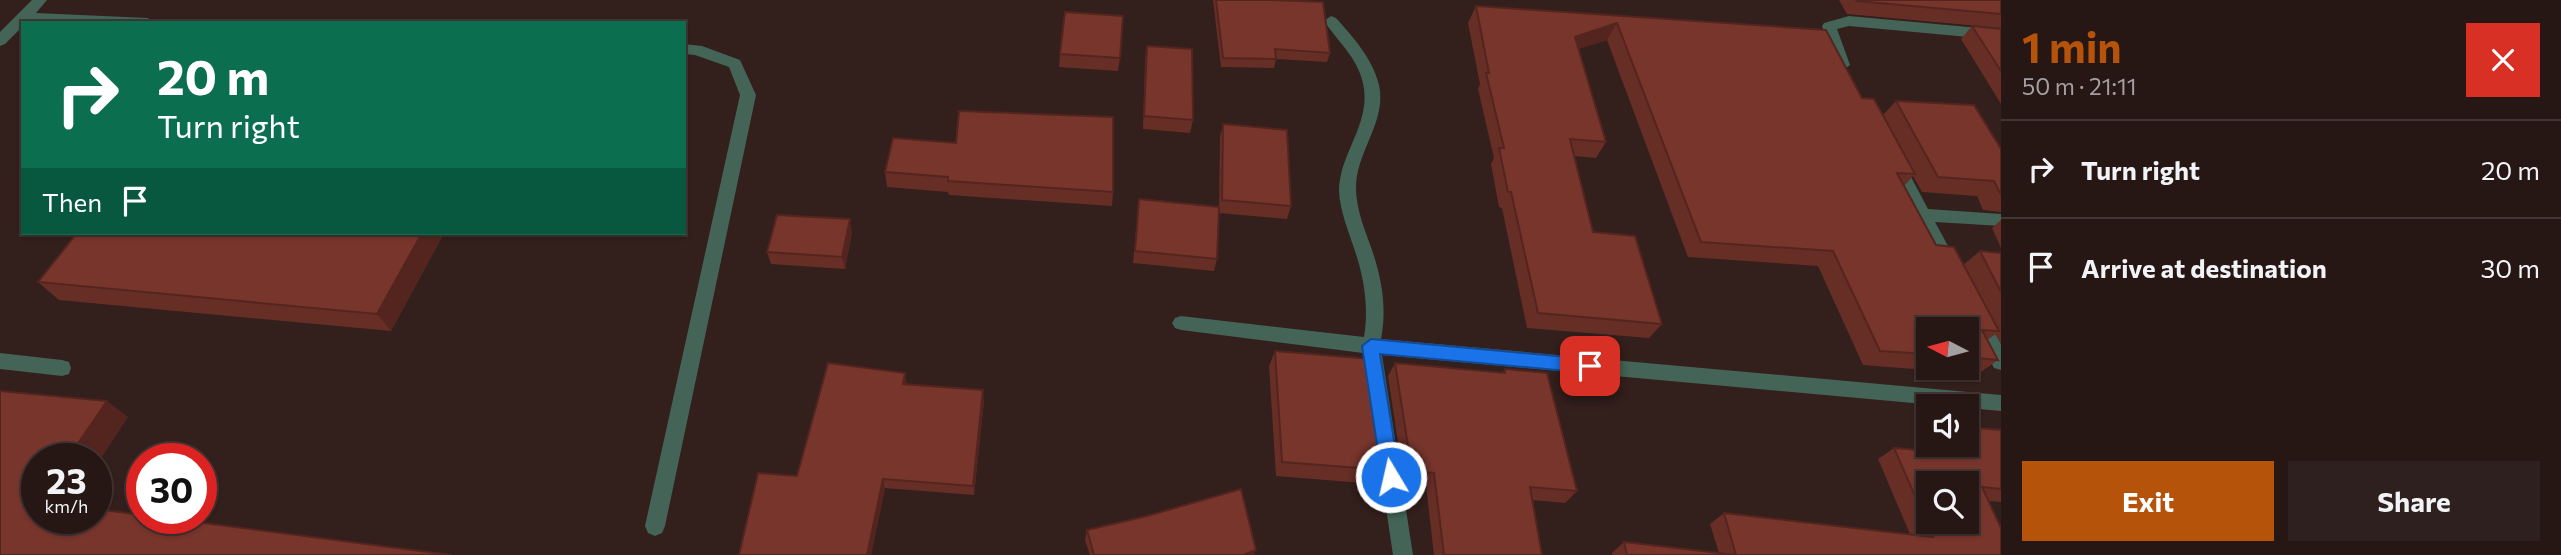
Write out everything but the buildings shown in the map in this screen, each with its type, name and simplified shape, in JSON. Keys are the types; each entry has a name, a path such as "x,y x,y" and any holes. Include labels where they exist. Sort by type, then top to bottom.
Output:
{"street":[{"path":"0,41 40,0"},
{"path":"23,17 106,21"},
{"path":"1331,20 1364,65 1372,86 1374,106 1348,179 1349,204 1376,299 1377,320 1371,346 1404,555"},
{"path":"1848,74 1836,50 1829,26 1849,21 2001,35"},
{"path":"656,526 748,95 735,64 697,50 686,49"},
{"path":"1886,145 1956,276"},
{"path":"1924,215 2001,220"},
{"path":"1969,301 2001,362"},
{"path":"1181,323 1371,346 2001,403"},
{"path":"0,361 62,368"}],"route":[{"path":"1391,477 1371,346 1590,366"}]}
